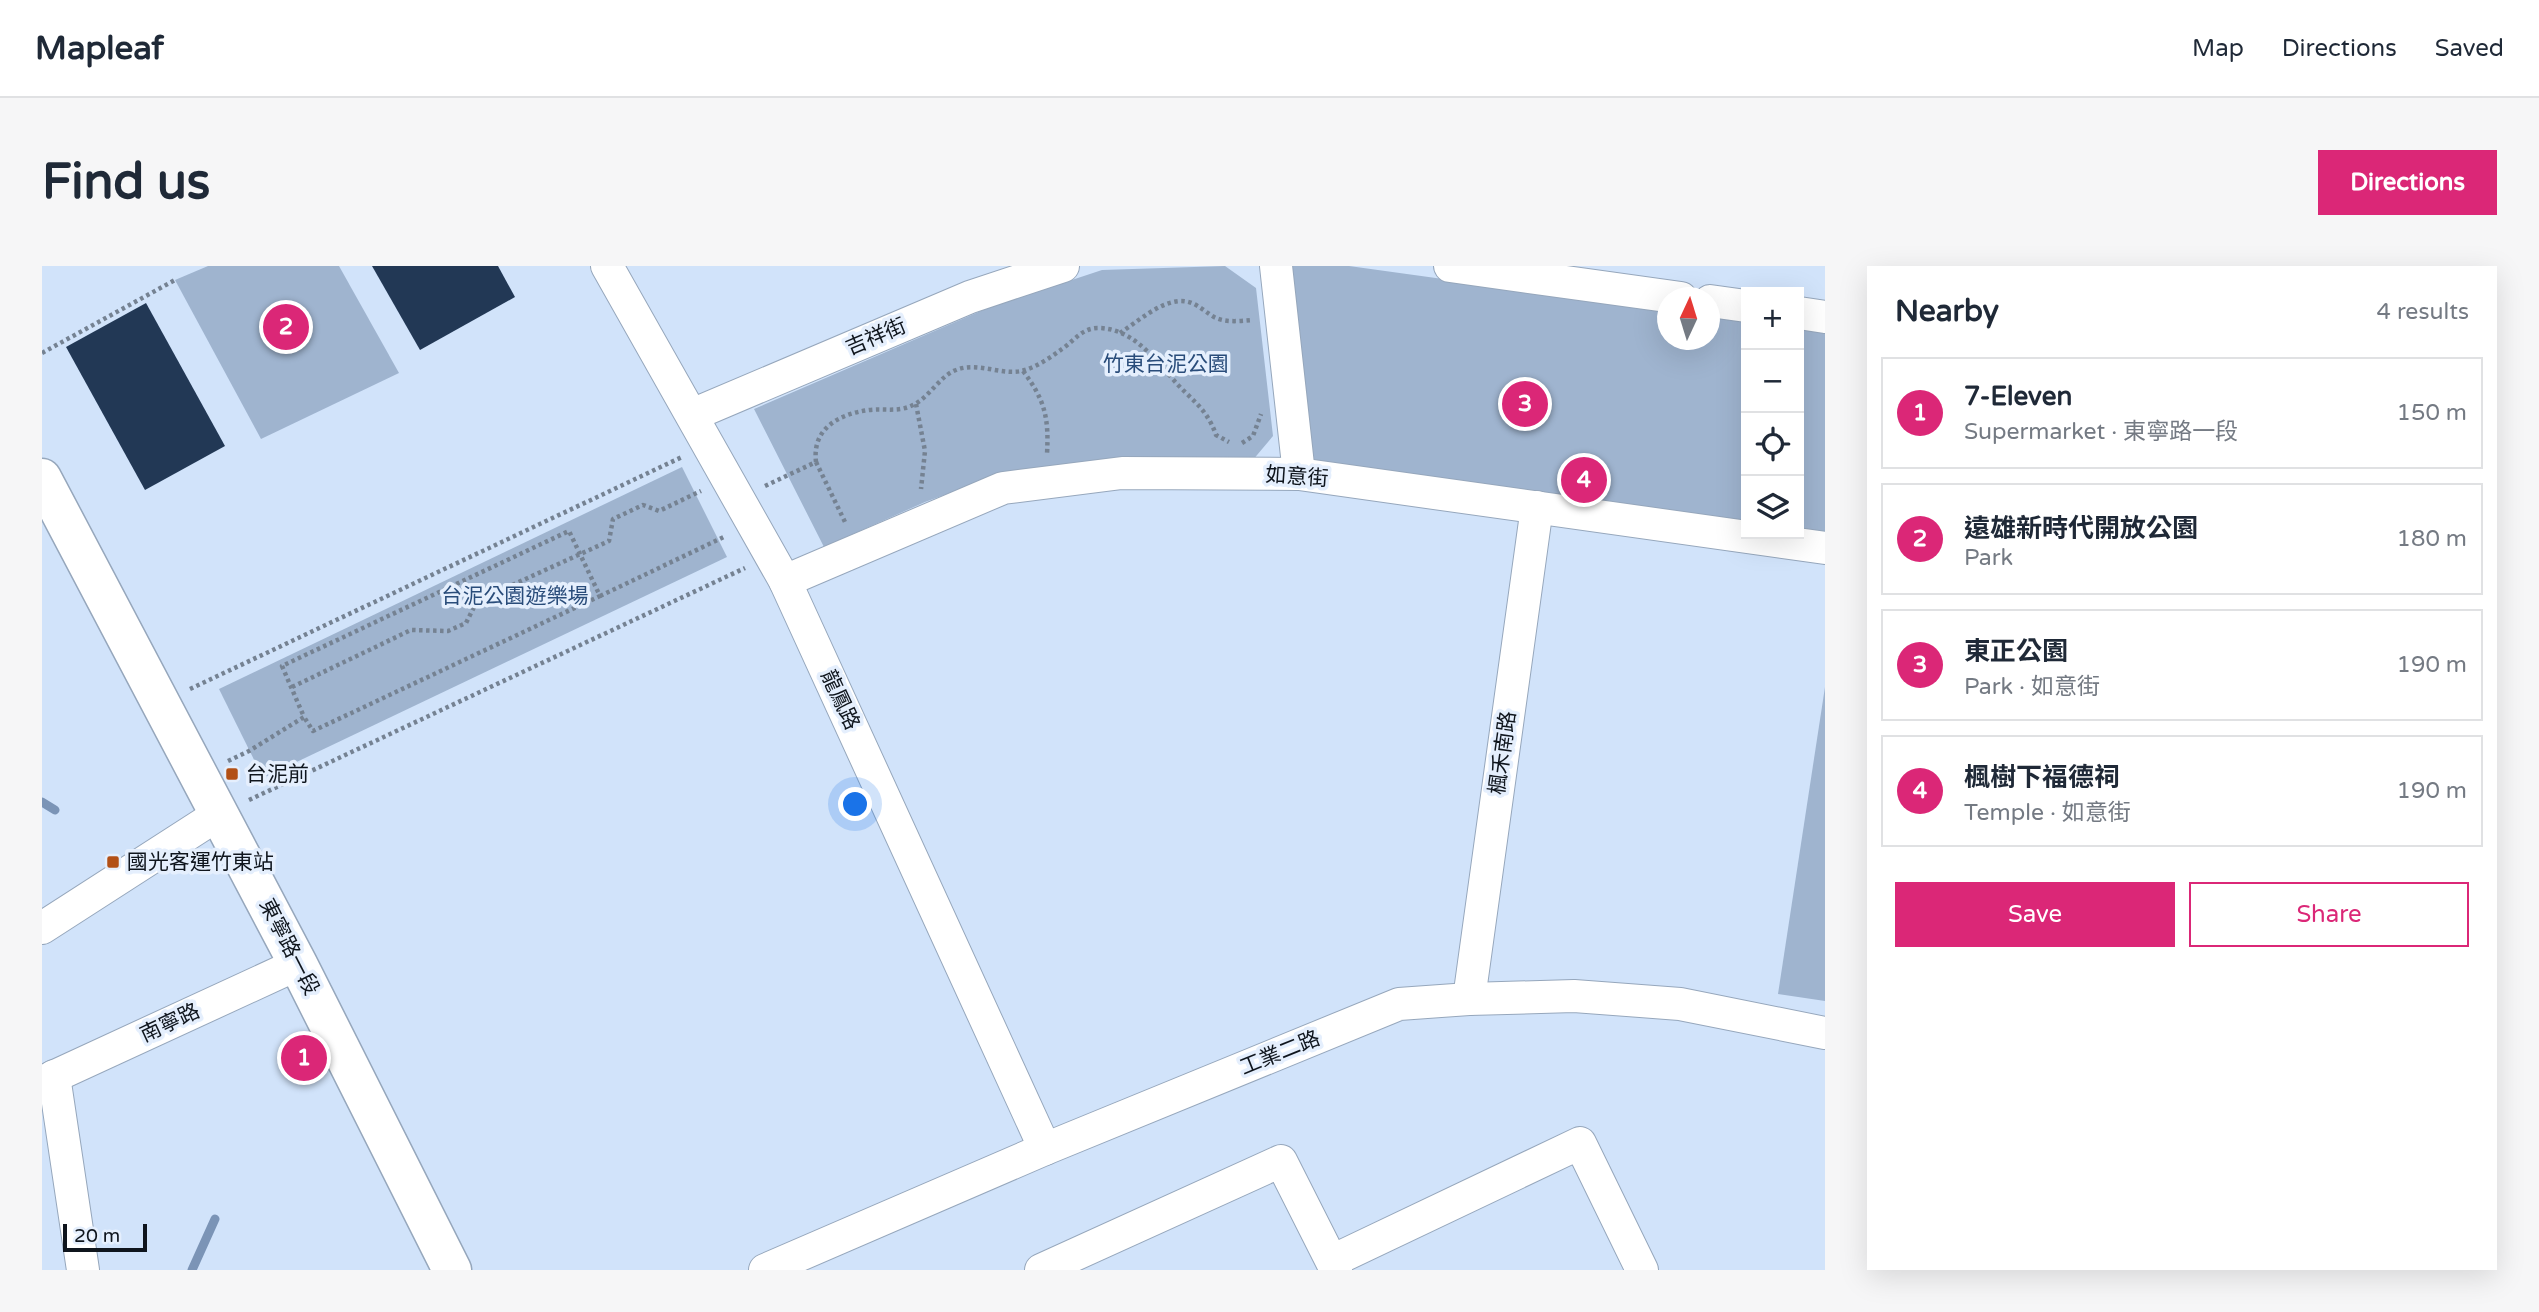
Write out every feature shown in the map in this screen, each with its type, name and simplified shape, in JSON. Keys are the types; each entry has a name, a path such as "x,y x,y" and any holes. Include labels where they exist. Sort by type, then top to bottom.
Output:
{"main road":[{"name":"東寧路一段","path":"42,478 298,964 452,1270"}],"street":[{"name":"龍鳳路","path":"607,266 778,568 1045,1149"},
{"name":"吉祥街","path":"692,415 970,297 1063,266"},
{"path":"1276,266 1298,474"},
{"path":"1450,266 1554,273 1657,293"},
{"path":"1720,302 1741,305"},
{"path":"1804,314 1825,317"},
{"name":"如意街","path":"778,568 1003,488 1122,473 1298,474 1825,548"},
{"name":"楓禾南路","path":"1469,999 1537,507"},
{"path":"42,928 219,814"},
{"name":"南寧路","path":"48,1079 298,964"},
{"name":"工業二路","path":"765,1270 1045,1149 1399,1004 1574,996 1680,1004 1825,1033"},
{"path":"48,1079 83,1270"},
{"path":"1041,1270 1281,1161 1334,1265 1580,1143 1642,1270"}],"path":[{"path":"42,353 174,280"},
{"path":"1120,332 1165,305 1192,302 1215,318 1234,322 1254,320 1255,332"},
{"path":"600,596 569,531 282,666 313,732 600,596 740,500 816,463 814,449 818,435 841,418 872,410 901,410 916,404 957,369 990,367 1023,371 1063,349 1082,332 1098,328 1120,332 1142,346 1200,405 1216,435 1227,442 1242,443 1253,436 1264,404"},
{"path":"1023,371 1037,390 1044,408 1048,427 1047,457"},
{"path":"916,404 925,451 921,489"},
{"path":"161,703 709,445"},
{"path":"292,687 411,630 448,631 466,623 477,601 610,541 613,519 643,505 659,511 740,500"},
{"path":"219,814 778,568"},
{"path":"199,775 249,751 304,717"}],"green space":[{"path":"208,266 339,266 399,373 261,439 175,280"},
{"name":"竹東台泥公園","path":"1225,266 1256,288 1273,436 1252,461 1145,459 1073,463 996,476 925,502 824,547 754,409 990,307 1102,270"},
{"path":"1285,266 1349,266 1657,309 1657,350 1720,350 1720,317 1741,320 1741,526 1313,468"},
{"path":"1804,330 1825,333 1825,537 1804,535"},
{"name":"台泥公園遊樂場","path":"682,467 727,557 263,778 219,689"},
{"path":"1825,687 1825,1001 1778,994"}],"building":[{"path":"372,266 498,266 515,297 420,350"},
{"path":"146,303 225,446 145,490 66,347"},
{"path":"1587,459 1601,492 1581,501 1566,469"}],"waterway":[{"path":"42,802 55,810"},
{"path":"192,1270 215,1219"}],"place":[{"name":"遠雄新時代開放公園","path":"286,327"},
{"name":"東正公園","path":"1525,404"},
{"name":"楓樹下福德祠","path":"1584,480"},
{"name":"台泥前","path":"232,774"},
{"name":"國光客運竹東站","path":"113,862"},
{"name":"7-Eleven","path":"304,1058"}]}
